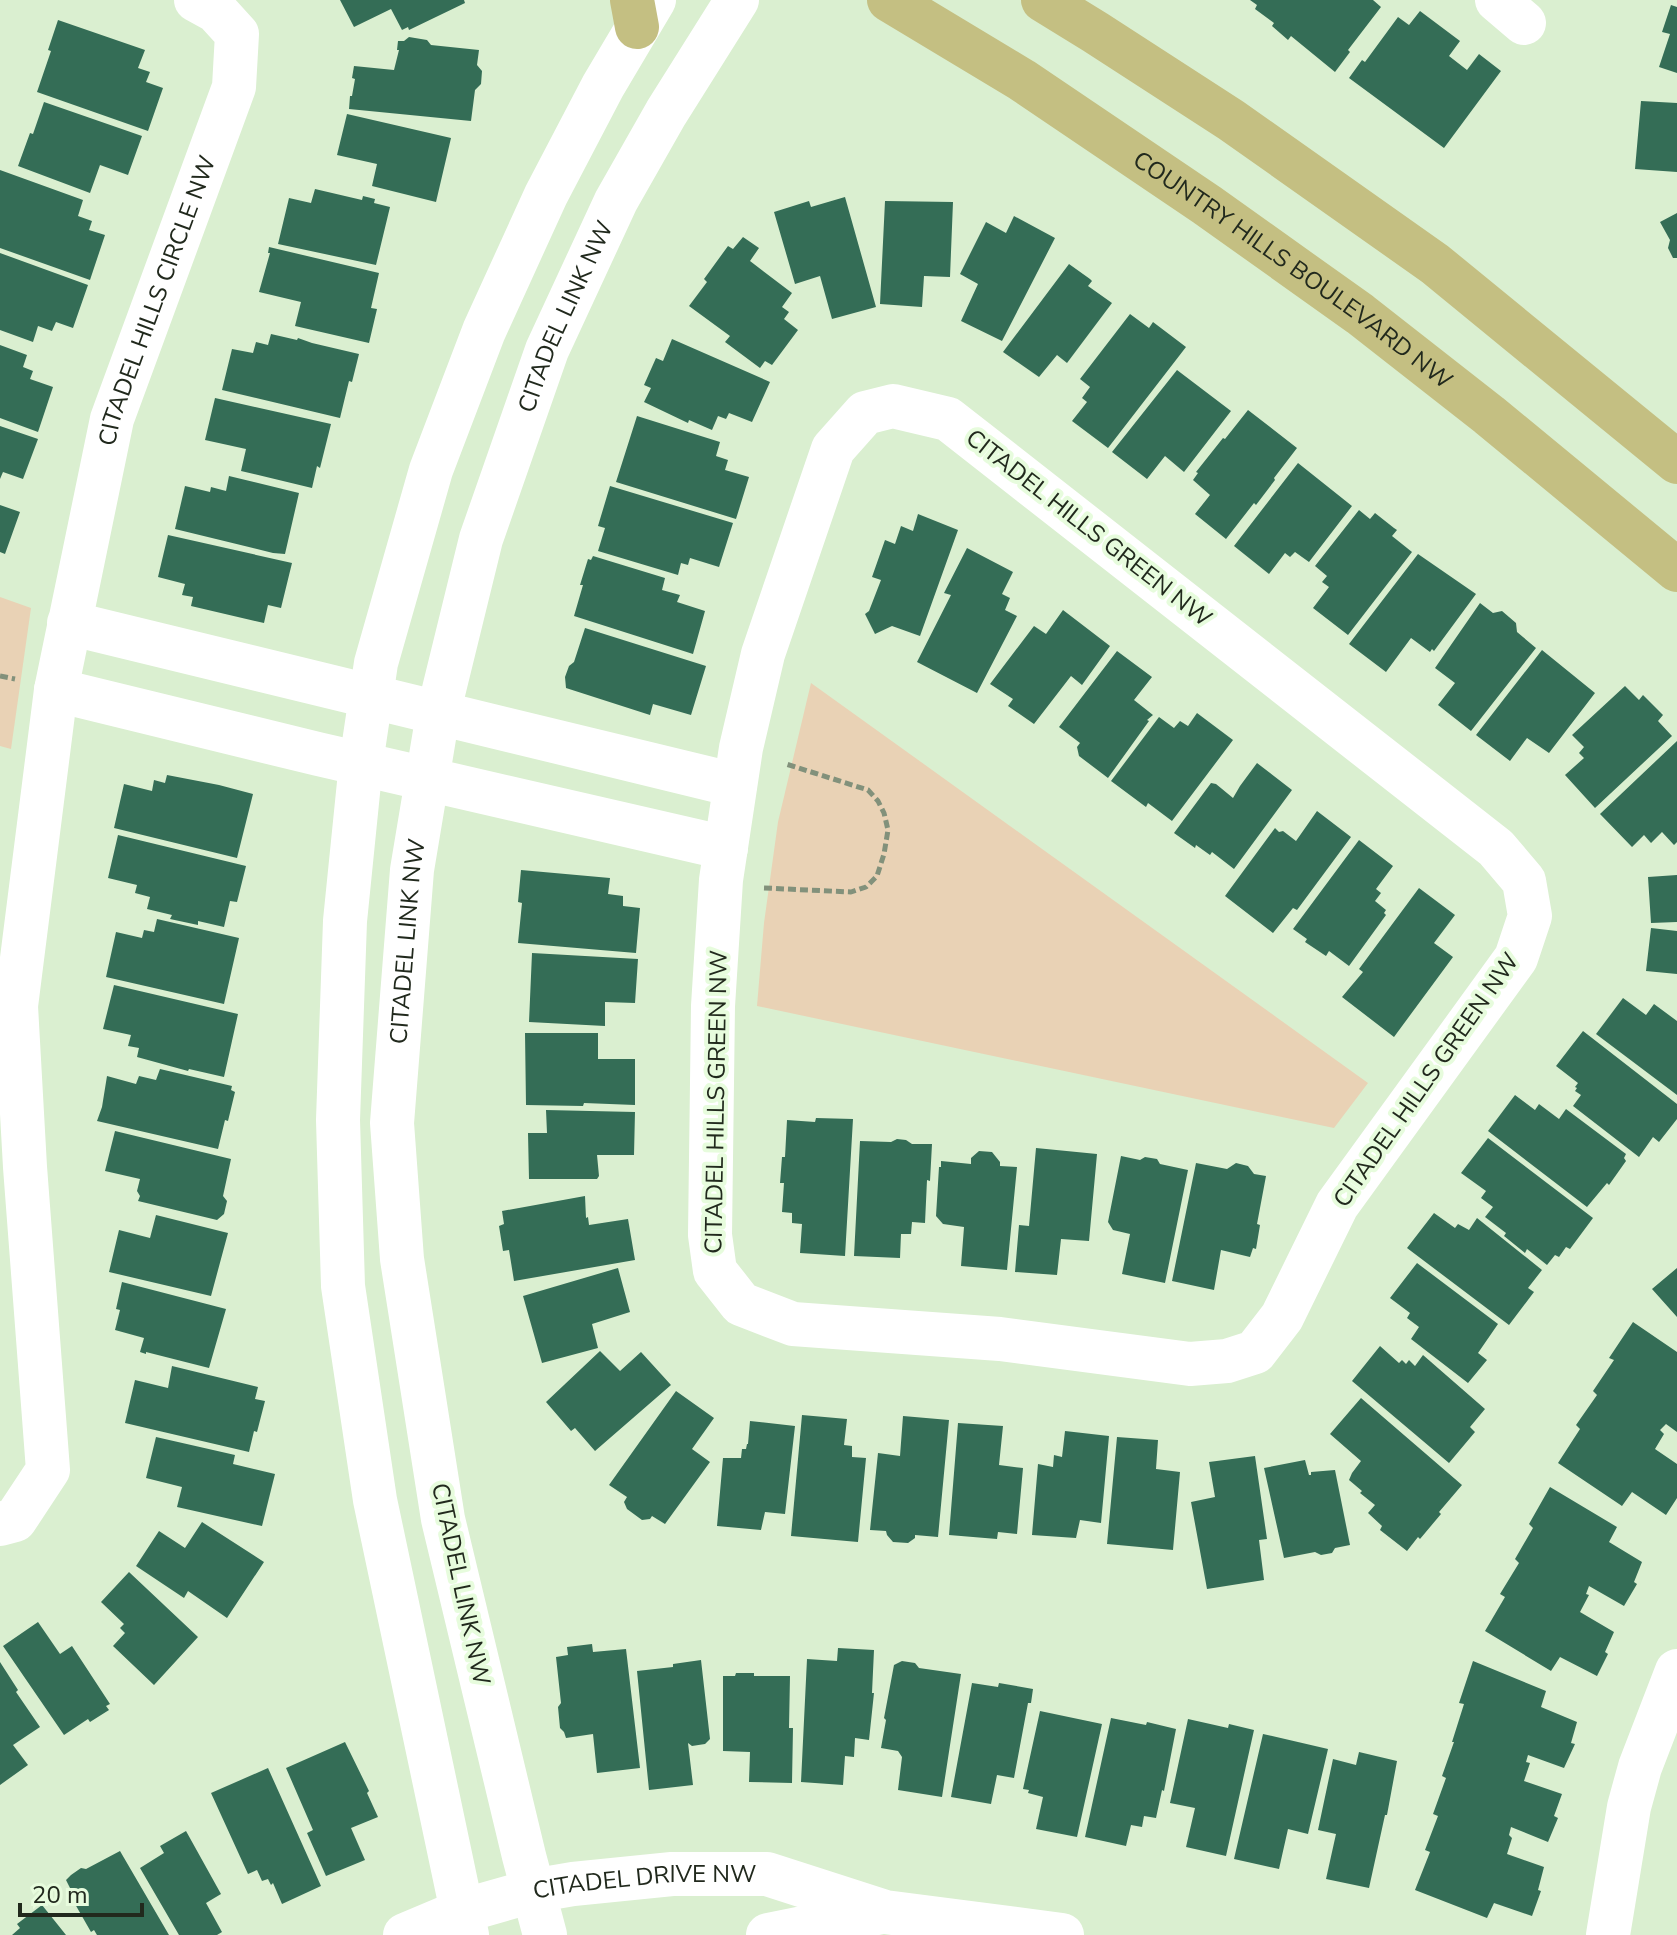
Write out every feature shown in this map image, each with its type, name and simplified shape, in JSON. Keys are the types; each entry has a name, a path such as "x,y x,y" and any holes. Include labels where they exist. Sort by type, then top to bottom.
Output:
{"main road":[{"name":"COUNTRY HILLS BOULEVARD NW","path":"889,0 1022,80 1207,205 1347,305 1489,415 1677,570"},
{"path":"1043,0 1231,120 1435,264 1677,462"},
{"path":"1096,0 1231,120"}],"street":[{"name":"CITADEL HILLS CIRCLE NW","path":"0,1524 15,1520 48,1470 25,1167 8,1004 56,690 112,419 234,87 237,34 216,11 196,0"},
{"name":"CITADEL LINK NW","path":"545,1935 443,1519 402,1259 392,1123 412,870 438,714 481,539 547,350 616,201 666,113 737,0"},
{"path":"464,1923 375,1500 343,1286 338,1120 345,921 361,763 376,663 431,470 484,331 546,195 641,9"},
{"name":"CITADEL HILLS GREEN NW","path":"893,406 948,419 1496,848 1524,881 1530,916 1516,958 1337,1205 1282,1317 1255,1352 1227,1361 1190,1364 1000,1339 793,1324 741,1304 715,1271 710,1235 713,1006 726,848 741,748 763,654 833,449 865,413 893,406"},
{"path":"69,623 735,785"},
{"path":"56,690 726,848"},
{"path":"1608,1935 1629,1807 1640,1767 1665,1746 1677,1671"},
{"name":"CITADEL DRIVE NW","path":"405,1935 464,1923 532,1891 672,1874 767,1874 885,1912 1062,1935"},
{"name":"CITADEL DRIVE NW","path":"768,1935 885,1912"}],"path":[{"path":"764,888 851,892 866,887 877,876 884,854 888,830 884,813 868,790 786,764"}],"shaded area":[{"path":"0,597 31,608 11,749 0,746"},
{"path":"811,683 1368,1083 1334,1128 757,1006 764,923 778,822"}],"building":[{"path":"340,0 464,0 465,3 409,30 408,27 402,30 391,9 354,27"},
{"path":"1250,0 1373,0 1381,7 1335,72 1291,36 1288,40 1272,26 1274,23 1255,9 1257,5"},
{"path":"1671,5 1677,7 1677,73 1659,67 1670,34 1662,32"},
{"path":"1420,11 1460,41 1449,56 1467,70 1479,54 1501,71 1444,148 1349,78 1362,60 1365,62 1398,17 1409,25"},
{"path":"58,20 145,50 138,68 150,72 146,82 163,88 148,131 37,92"},
{"path":"409,37 427,40 431,45 479,50 477,65 482,71 481,84 475,90 471,121 349,109 355,79 352,78 354,66 394,70 398,41"},
{"path":"1641,101 1677,103 1677,172 1635,169"},
{"path":"44,102 142,136 128,175 100,165 90,193 18,166"},
{"path":"347,114 451,138 436,202 372,186 377,164 337,155"},
{"path":"0,170 83,200 78,216 92,221 89,230 105,235 90,280 0,248"},
{"path":"315,189 362,200 363,196 390,207 376,265 278,244 289,198 311,203"},
{"path":"845,197 876,307 832,319 820,276 795,284 774,212 809,201 811,207"},
{"path":"885,201 953,202 950,277 924,276 922,307 880,304"},
{"path":"1677,213 1677,258 1673,258 1668,248 1670,240 1660,222"},
{"path":"1014,216 1055,238 1002,341 961,321 978,284 960,274 986,222 1006,233"},
{"path":"743,237 759,248 750,261 792,293 782,307 789,312 784,319 798,330 772,365 765,361 760,368 725,342 730,336 689,306 728,246 733,249"},
{"path":"269,247 379,273 371,308 377,309 369,343 295,326 301,302 259,292"},
{"path":"0,253 88,285 73,328 56,322 52,331 38,326 33,342 0,330"},
{"path":"1069,264 1092,281 1088,286 1112,303 1067,363 1057,355 1039,377 1003,352"},
{"path":"1130,314 1149,328 1153,322 1186,347 1108,448 1072,421 1087,402 1082,398 1090,387 1080,379"},
{"path":"271,334 359,354 340,418 222,390 232,349 253,353 256,342 268,345"},
{"path":"672,339 770,382 752,422 729,413 726,419 718,416 712,430 689,420 688,423 644,402 651,388 644,385 656,358 663,361"},
{"path":"0,345 27,355 23,367 33,371 30,379 53,387 38,432 0,418"},
{"path":"1177,370 1231,411 1184,472 1165,456 1147,479 1112,452"},
{"path":"215,398 331,424 312,488 241,471 246,449 205,440"},
{"path":"1248,410 1297,448 1256,505 1254,503 1226,539 1195,514 1210,495 1193,480 1196,472"},
{"path":"637,416 720,442 716,456 728,460 725,470 749,477 736,519 616,482"},
{"path":"0,426 38,439 23,479 3,472 0,479"},
{"path":"1298,463 1352,506 1309,562 1295,552 1290,557 1285,553 1269,574 1234,546"},
{"path":"229,476 299,493 285,554 175,529 185,486 210,492 211,487 226,491"},
{"path":"610,486 733,523 719,567 690,558 688,565 681,563 678,575 598,551 605,528 598,526"},
{"path":"0,505 20,512 5,554 0,552"},
{"path":"1359,510 1370,519 1375,513 1397,530 1392,536 1412,552 1348,635 1313,608 1329,587 1322,582 1327,576 1315,566"},
{"path":"918,514 958,530 920,636 892,626 875,634 865,614 881,580 872,577 885,540 895,544 901,526 913,531"},
{"path":"168,535 292,563 281,608 268,605 264,623 191,606 193,597 182,595 185,584 158,577"},
{"path":"967,548 1013,572 1002,594 1010,598 1005,610 1017,616 977,693 917,662 951,595 944,593"},
{"path":"1418,554 1476,594 1434,651 1432,649 1430,652 1411,638 1386,672 1349,644"},
{"path":"593,556 665,578 662,590 680,595 677,602 705,611 693,654 574,616 588,559 591,560"},
{"path":"1480,603 1493,613 1502,611 1516,623 1517,632 1536,648 1471,731 1438,705 1455,683 1435,668"},
{"path":"1063,610 1110,646 1082,685 1071,676 1034,724 1008,706 1013,699 990,684 1034,626 1046,634"},
{"path":"585,628 706,666 691,715 653,704 650,715 566,688 565,677 574,662"},
{"path":"1542,650 1595,693 1549,753 1527,738 1510,761 1476,735"},
{"path":"1117,651 1152,677 1134,700 1153,715 1108,778 1079,756 1077,747 1080,743 1059,727"},
{"path":"1625,686 1639,700 1643,695 1663,715 1658,721 1672,736 1595,808 1565,775 1584,758 1579,753 1584,747 1572,735"},
{"path":"1197,713 1233,740 1172,821 1148,803 1146,807 1111,781 1159,717 1174,728 1180,721 1188,726"},
{"path":"1677,741 1677,842 1674,845 1662,832 1651,843 1644,835 1632,847 1600,814"},
{"path":"1257,763 1292,790 1234,869 1212,852 1210,855 1196,845 1195,848 1174,833 1211,783 1233,798"},
{"path":"167,775 253,794 237,858 114,828 124,784 152,791 154,780 165,783"},
{"path":"1317,811 1351,837 1297,910 1293,908 1273,933 1225,896 1275,828 1296,841"},
{"path":"118,835 246,866 237,902 230,901 224,927 170,919 172,915 147,909 150,897 135,893 137,885 108,878"},
{"path":"1359,840 1393,866 1376,889 1381,893 1375,901 1386,910 1386,915 1349,966 1329,951 1326,956 1305,942 1307,939 1293,929"},
{"path":"521,870 610,878 608,894 623,896 623,906 640,908 636,953 518,943"},
{"path":"1677,875 1677,922 1651,923 1648,877"},
{"path":"1419,888 1455,915 1434,943 1453,957 1394,1037 1342,997 1363,972 1359,969"},
{"path":"157,919 239,938 224,1004 106,977 116,932 142,938 144,930 154,932"},
{"path":"1651,928 1677,931 1677,974 1646,971"},
{"path":"532,953 638,959 635,1003 605,1002 605,1026 529,1022"},
{"path":"114,985 238,1014 224,1077 137,1057 139,1048 128,1046 131,1035 103,1029"},
{"path":"1623,998 1646,1015 1654,1004 1677,1021 1677,1095 1596,1034"},
{"path":"1583,1031 1677,1104 1677,1119 1659,1142 1653,1137 1639,1157 1573,1106 1581,1095 1575,1091 1578,1083 1556,1066"},
{"path":"525,1033 598,1033 598,1059 635,1059 635,1105 526,1105"},
{"path":"160,1069 232,1086 231,1090 235,1092 218,1149 97,1121 107,1076 136,1084 139,1076 156,1080"},
{"path":"1515,1095 1535,1110 1539,1104 1559,1119 1566,1109 1626,1154 1626,1161 1609,1185 1607,1183 1587,1207 1488,1131"},
{"path":"546,1110 635,1112 634,1155 597,1155 597,1179 529,1179 528,1133 547,1133"},
{"path":"816,1118 853,1119 845,1256 800,1253 802,1224 792,1223 792,1213 782,1212 784,1183 780,1183 787,1120 815,1122"},
{"path":"115,1131 231,1159 223,1196 227,1201 224,1214 217,1220 138,1201 140,1179 105,1171"},
{"path":"1488,1138 1593,1218 1570,1249 1566,1247 1559,1257 1555,1255 1547,1265 1527,1249 1525,1253 1485,1217 1493,1207 1481,1198 1486,1191 1461,1173"},
{"path":"897,1139 912,1144 932,1144 925,1223 912,1222 911,1234 901,1234 900,1258 854,1256 860,1141 891,1142"},
{"path":"1036,1148 1097,1154 1089,1241 1061,1239 1057,1275 1015,1272 1019,1225 1029,1226"},
{"path":"979,1151 992,1152 1000,1166 1017,1167 1007,1270 961,1266 964,1227 943,1224 936,1216 941,1161 971,1164 971,1158"},
{"path":"1121,1156 1140,1160 1145,1157 1157,1159 1160,1164 1188,1170 1165,1283 1122,1274 1130,1234 1113,1230 1108,1222"},
{"path":"1196,1163 1227,1169 1236,1163 1248,1166 1254,1174 1266,1176 1257,1224 1260,1225 1256,1249 1253,1248 1250,1257 1221,1250 1214,1290 1172,1281"},
{"path":"585,1196 589,1225 628,1219 635,1260 514,1281 509,1250 503,1251 499,1226 504,1224 502,1211"},
{"path":"1434,1213 1455,1228 1458,1224 1469,1230 1477,1218 1542,1270 1528,1288 1534,1292 1509,1325 1407,1248"},
{"path":"156,1215 228,1233 211,1296 109,1272 119,1230 150,1238"},
{"path":"1417,1263 1498,1324 1478,1353 1487,1360 1468,1383 1411,1339 1419,1327 1407,1318 1410,1313 1390,1298"},
{"path":"618,1268 630,1312 592,1324 598,1348 542,1363 523,1296"},
{"path":"1677,1268 1677,1317 1652,1289"},
{"path":"122,1282 226,1309 209,1368 140,1352 144,1338 115,1330"},
{"path":"1633,1322 1677,1352 1677,1432 1666,1424 1660,1430 1664,1434 1655,1449 1677,1464 1677,1498 1666,1515 1632,1492 1622,1506 1558,1463 1580,1429 1576,1425 1597,1395 1593,1391 1614,1360 1609,1358"},
{"path":"1380,1346 1399,1363 1402,1360 1406,1364 1409,1360 1415,1366 1423,1355 1485,1409 1470,1427 1475,1432 1449,1463 1352,1381"},
{"path":"600,1351 620,1371 641,1352 671,1385 595,1451 575,1428 571,1431 546,1402"},
{"path":"172,1366 258,1387 255,1399 265,1401 249,1452 125,1423 135,1380 168,1388"},
{"path":"676,1391 714,1418 692,1449 710,1462 665,1524 652,1516 642,1520 627,1509 624,1502 627,1497 609,1485"},
{"path":"1361,1398 1462,1485 1439,1512 1441,1514 1407,1551 1380,1530 1382,1526 1368,1513 1375,1505 1349,1480 1361,1461 1330,1434"},
{"path":"802,1415 847,1419 844,1445 852,1446 852,1457 866,1458 858,1542 791,1536"},
{"path":"903,1416 949,1420 938,1537 915,1535 908,1543 893,1542 886,1531 870,1530 878,1453 900,1456"},
{"path":"750,1421 795,1426 785,1514 765,1512 761,1530 717,1526 723,1458 741,1458 742,1449 746,1449 748,1444"},
{"path":"958,1423 1003,1426 999,1465 1023,1468 1017,1534 998,1532 997,1539 949,1535"},
{"path":"1065,1431 1109,1436 1101,1523 1080,1520 1076,1538 1032,1535 1038,1464 1053,1467 1054,1455 1062,1457"},
{"path":"156,1437 235,1455 233,1464 275,1474 262,1526 177,1507 182,1487 146,1478"},
{"path":"1117,1437 1158,1440 1156,1469 1180,1472 1173,1550 1107,1544"},
{"path":"1255,1456 1267,1539 1259,1540 1264,1580 1207,1589 1191,1502 1215,1497 1209,1462"},
{"path":"1305,1460 1309,1475 1311,1472 1335,1470 1350,1545 1335,1548 1332,1553 1321,1555 1315,1552 1284,1558 1264,1468"},
{"path":"1550,1487 1617,1527 1609,1542 1642,1562 1634,1582 1637,1584 1624,1606 1589,1586 1586,1594 1589,1595 1580,1612 1614,1632 1597,1676 1560,1657 1551,1671 1485,1631 1505,1597 1500,1594 1519,1563 1515,1559 1533,1528 1529,1524"},
{"path":"202,1522 264,1562 227,1618 188,1591 184,1598 136,1566 159,1531 185,1548"},
{"path":"129,1572 198,1637 154,1685 113,1646 125,1633 120,1628 124,1624 101,1602"},
{"path":"38,1622 60,1654 72,1646 110,1704 106,1706 109,1710 64,1735 3,1646"},
{"path":"592,1644 593,1652 626,1649 640,1768 597,1773 593,1734 566,1738 560,1728 558,1707 561,1703 556,1657 568,1655 567,1647"},
{"path":"838,1648 874,1650 869,1740 855,1738 854,1757 845,1756 843,1785 801,1782 807,1659 837,1661"},
{"path":"701,1660 710,1739 705,1744 692,1746 688,1743 693,1785 649,1790 637,1671"},
{"path":"902,1661 915,1663 919,1668 961,1674 942,1797 898,1790 902,1757 898,1751 881,1748 894,1665"},
{"path":"1473,1661 1546,1691 1541,1707 1577,1722 1571,1743 1575,1744 1564,1768 1528,1755 1526,1762 1530,1763 1524,1781 1562,1794 1554,1816 1558,1818 1548,1842 1511,1827 1509,1835 1512,1838 1507,1854 1544,1867 1538,1890 1541,1891 1532,1916 1494,1903 1487,1918 1415,1890 1430,1852 1425,1850 1438,1816 1433,1814 1446,1778 1442,1776 1454,1742 1464,1704 1459,1703"},
{"path":"0,1662 40,1727 13,1745 28,1765 0,1785"},
{"path":"736,1673 790,1676 792,1783 749,1782 750,1752 723,1751 723,1676 735,1676"},
{"path":"972,1683 998,1687 999,1683 1033,1689 1014,1778 997,1775 991,1804 951,1797"},
{"path":"1040,1711 1102,1724 1077,1837 1036,1829 1043,1797 1023,1789"},
{"path":"1111,1718 1176,1729 1156,1818 1144,1816 1142,1827 1131,1825 1126,1846 1085,1837"},
{"path":"1188,1719 1254,1730 1226,1856 1186,1847 1195,1808 1170,1803"},
{"path":"1263,1734 1328,1749 1308,1834 1288,1829 1279,1869 1234,1859"},
{"path":"345,1742 378,1817 351,1828 365,1860 326,1876 307,1833 313,1830 286,1768"},
{"path":"1359,1752 1397,1761 1369,1888 1326,1879 1336,1834 1318,1830 1333,1759 1356,1765"},
{"path":"268,1768 321,1886 282,1904 273,1883 271,1885 268,1879 262,1881 257,1870 248,1874 211,1793"},
{"path":"186,1831 221,1894 206,1903 222,1932 217,1935 179,1935 140,1868 164,1853 160,1846"},
{"path":"120,1851 169,1935 97,1935 94,1930 91,1932 71,1897 74,1896 66,1880 81,1868 86,1869"},
{"path":"42,1905 66,1935 12,1935 20,1928 17,1924"}]}
